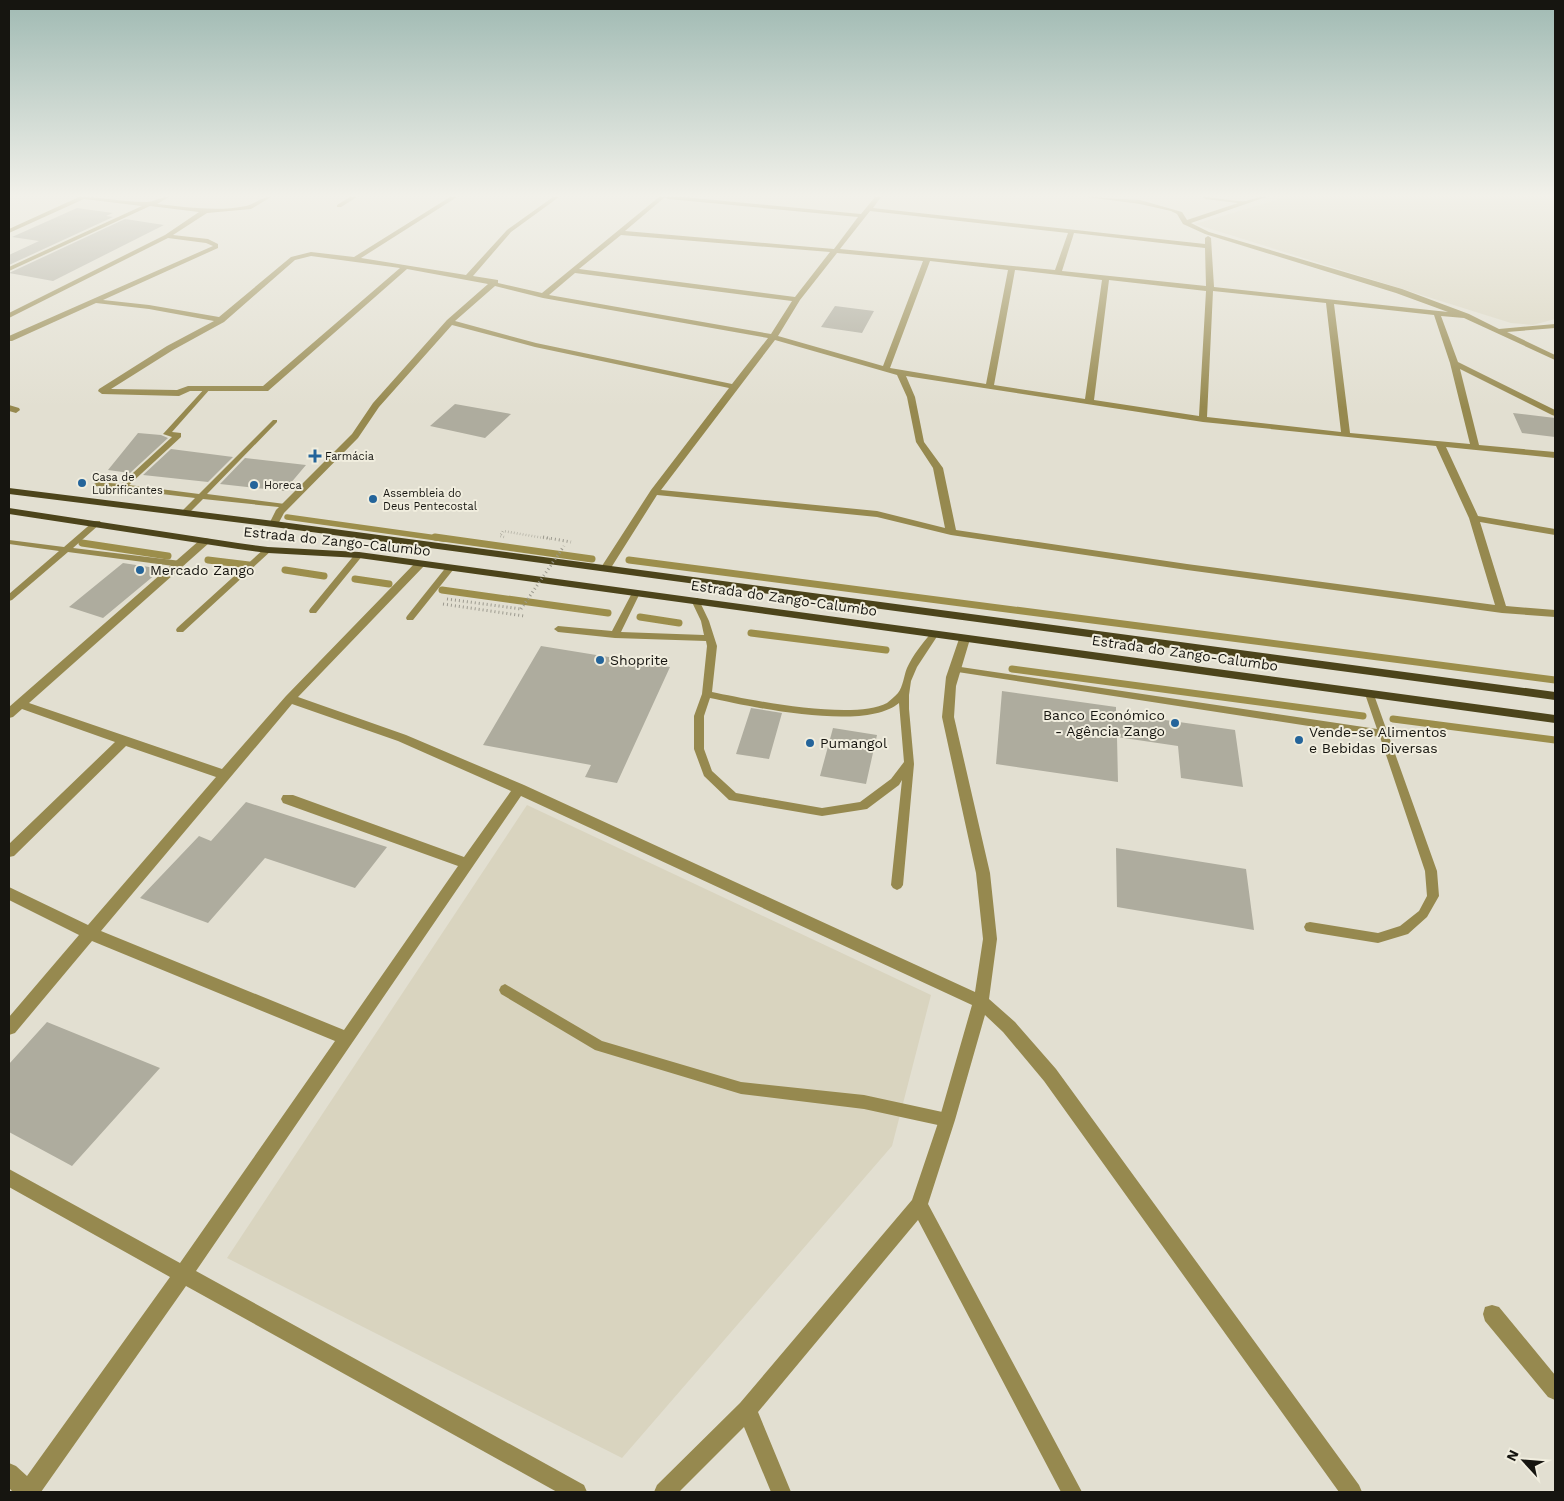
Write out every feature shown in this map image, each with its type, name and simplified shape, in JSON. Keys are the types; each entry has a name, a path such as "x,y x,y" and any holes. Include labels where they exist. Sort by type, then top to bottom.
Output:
{"main road":[{"name":"Estrada do Zango-Calumbo","path":"9,491 274,524 1555,696"},
{"name":"Estrada do Zango-Calumbo","path":"9,511 268,550 359,556 636,592 934,635 1555,718"}],"street":[{"path":"9,316 106,267"},
{"path":"9,339 172,267"},
{"path":"282,267 221,320 170,348 102,391 179,393 188,388 265,389 405,267"},
{"path":"405,267 495,282 543,296 773,337 900,373 1203,420 1555,455"},
{"path":"468,277 477,267"},
{"path":"543,296 580,267"},
{"path":"605,569 654,492 773,337 797,299 824,267"},
{"path":"886,368 924,267"},
{"path":"1003,267 1466,316"},
{"path":"1058,272 1060,267"},
{"path":"1203,420 1209,267"},
{"path":"1320,267 1399,291 1466,316 1555,358"},
{"path":"990,386 1012,268"},
{"path":"575,271 797,299"},
{"path":"1089,402 1106,277"},
{"path":"274,524 279,512 355,436 376,405 450,322 495,282"},
{"path":"93,301 150,307 221,320"},
{"path":"1330,302 1346,435"},
{"path":"1437,314 1454,363 1475,448"},
{"path":"450,322 535,345 734,387"},
{"path":"1498,331 1555,326"},
{"path":"1454,363 1555,412"},
{"path":"900,373 911,397 920,442 938,468 951,532"},
{"path":"1440,445 1474,518 1502,609"},
{"path":"654,492 877,514 951,532 1502,609 1555,614"},
{"path":"1474,518 1555,532"},
{"path":"9,714 181,564 205,540"},
{"path":"9,1028 290,699 420,564"},
{"path":"664,1492 747,1410 919,1205 947,1120 981,1002 990,939 984,873 948,717 948,693 964,639"},
{"path":"290,699 402,738 519,789 981,1002 1008,1027 1050,1075 1352,1492"},
{"path":"20,704 224,775"},
{"path":"9,852 123,740"},
{"path":"9,1473 28,1492 183,1275 519,789"},
{"path":"288,799 467,864"},
{"path":"9,893 89,933 346,1038"},
{"path":"9,1178 577,1492"},
{"path":"919,1205 1072,1492"},
{"path":"1492,1314 1555,1390"},
{"path":"747,1410 781,1492"}],"lane":[{"path":"123,487 178,435 167,434 208,388"},
{"path":"184,513 275,421"},
{"path":"98,484 285,506"},
{"path":"9,598 97,523"},
{"path":"9,542 181,564"},
{"path":"180,630 268,550"},
{"path":"313,611 359,556"},
{"path":"410,618 450,568"},
{"path":"615,635 636,592"},
{"path":"695,600 712,646 707,694 699,716 699,749 708,772 733,797 822,812 864,806 894,782 909,763"},
{"path":"558,629 615,635 710,638"},
{"path":"897,885 909,763 903,694 908,674 920,652 934,635"},
{"path":"954,669 1384,734"},
{"path":"707,694 738,702 838,713 868,712 890,706 903,694"},
{"path":"1310,927 1378,938 1404,930 1423,914 1433,896 1431,871 1370,694"},
{"path":"505,990 599,1046 740,1088 864,1102 947,1120"}],"path":[{"path":"509,537 500,536 503,531 571,542"},
{"path":"524,616 443,604 448,598 521,609 564,546 536,542"}],"shaded area":[{"path":"1332,267 1555,267 1555,319 1533,325 1511,323"},
{"path":"527,805 931,995 892,1146 622,1458 227,1258"}],"building":[{"path":"22,267 81,267 53,281 9,273"},
{"path":"835,306 874,311 862,333 821,327"},
{"path":"455,404 511,414 485,438 430,426"},
{"path":"1513,413 1555,418 1555,437 1522,433"},
{"path":"138,433 161,435 168,438 130,473 108,470"},
{"path":"171,449 233,457 208,482 143,475"},
{"path":"245,458 306,465 284,491 220,484"},
{"path":"123,563 162,569 103,618 69,607"},
{"path":"541,646 670,667 617,783 585,777 591,765 483,745"},
{"path":"1002,691 1116,707 1116,713 1235,730 1243,787 1181,778 1178,746 1117,737 1118,782 996,764"},
{"path":"751,708 782,713 769,759 736,754"},
{"path":"833,728 877,735 866,784 820,776"},
{"path":"246,802 387,847 355,888 265,858 208,923 140,898 199,836 211,841"},
{"path":"1116,848 1246,869 1254,930 1117,907"},
{"path":"47,1022 160,1068 72,1166 9,1132 9,1064"}],"waterway":[{"path":"287,517 444,539"},
{"path":"435,537 592,559"},
{"path":"82,543 168,556"},
{"path":"208,560 249,565"},
{"path":"629,560 1555,680"},
{"path":"285,570 324,576"},
{"path":"355,579 389,584"},
{"path":"442,590 608,613"},
{"path":"640,617 679,623"},
{"path":"751,633 886,650"},
{"path":"1012,669 1363,716"},
{"path":"1393,719 1555,740"}],"place":[{"name":"Farmácia","path":"315,456"},
{"name":"Casa de Lubrificantes","path":"82,483"},
{"name":"Horeca","path":"254,485"},
{"name":"Assembleia do Deus Pentecostal","path":"373,499"},
{"name":"Mercado Zango","path":"140,570"},
{"name":"Shoprite","path":"600,660"},
{"name":"Banco Económico - Agência Zango","path":"1175,723"},
{"name":"Vende-se Alimentos e Bebidas Diversas","path":"1299,740"},
{"name":"Pumangol","path":"810,743"}]}
